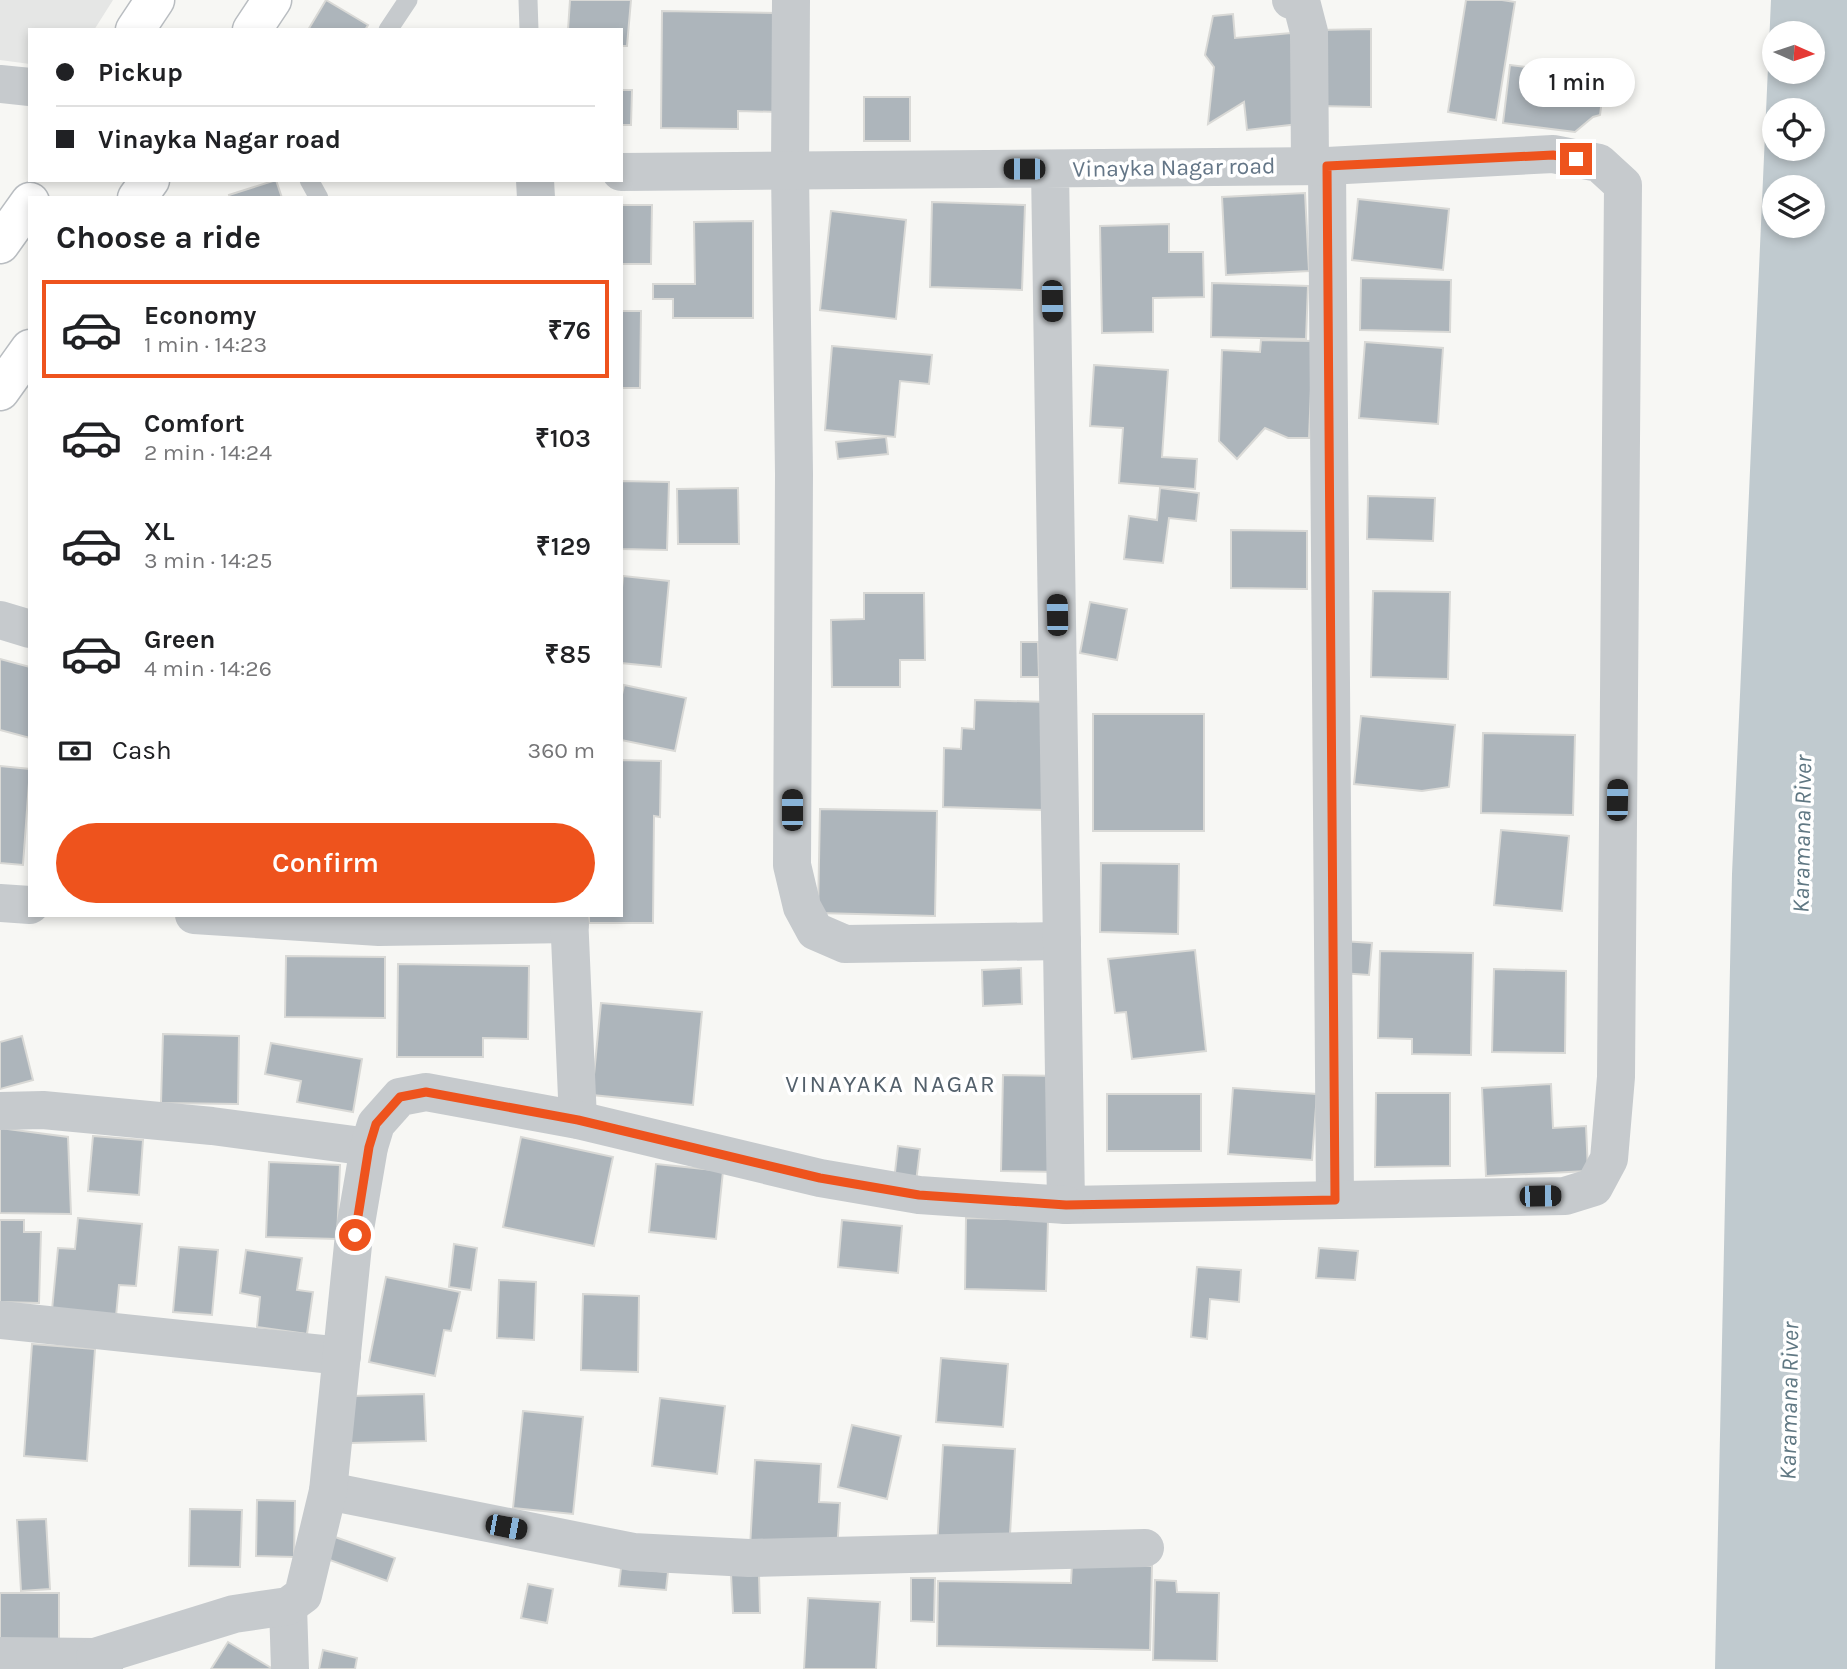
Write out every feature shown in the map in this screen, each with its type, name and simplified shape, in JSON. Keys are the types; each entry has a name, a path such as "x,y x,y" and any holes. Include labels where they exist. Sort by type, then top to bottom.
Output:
{"main road":[{"path":"136,28 155,0"},
{"path":"252,28 272,0"},
{"path":"0,244 28,205"},
{"path":"0,391 28,352"}],"street":[{"path":"791,0 794,474 792,865 802,906 815,932 845,944 1062,942"},
{"path":"0,1656 100,1663 234,1615 288,1606 303,1595 328,1492 355,1235 369,1147 376,1124 400,1097 426,1092 578,1120 820,1178 919,1195 1066,1205 1335,1200 1319,166 1309,32 1301,1 1290,0"},
{"path":"0,84 28,87"},
{"name":"Vinayka Nagar road","path":"623,172 1319,166 1553,155 1599,163 1623,185 1616,1077 1608,1159 1594,1187 1565,1196 1335,1200"},
{"path":"1050,169 1066,1205"},
{"path":"0,620 28,628"},
{"path":"0,903 28,905"},
{"path":"225,917 379,927 569,920 578,1120"},
{"path":"0,1111 43,1110 212,1126 369,1147"},
{"path":"0,1320 342,1356"},
{"path":"328,1492 633,1552 749,1558 1145,1548"},
{"path":"288,1606 290,1669"}],"lane":[{"path":"389,28 408,0"},
{"path":"528,0 529,28"}],"shaded area":[{"path":"0,0 113,0 95,28 28,28 28,64 0,60"}],"water":[{"name":"Karamana River","path":"1771,0 1847,0 1847,1669 1715,1669 1732,874 1762,202 1762,238 1825,238 1825,175 1763,175 1764,161 1825,161 1825,98 1767,98 1767,84 1825,84 1825,21 1770,21"}],"building":[{"path":"326,0 368,25 366,28 309,28"},
{"path":"570,0 631,0 627,46 623,46 623,28 568,28"},
{"path":"1466,0 1515,2 1496,120 1448,112"},
{"path":"662,11 778,13 778,112 738,111 738,129 661,128"},
{"path":"1233,14 1235,38 1291,33 1299,124 1247,130 1244,102 1208,124 1214,67 1205,55 1213,16"},
{"path":"1371,29 1371,107 1316,106 1317,30"},
{"path":"1510,65 1605,77 1600,115 1593,117 1575,132 1503,123"},
{"path":"623,90 632,90 631,125 623,125"},
{"path":"864,97 910,97 910,141 864,141"},
{"path":"277,182 281,196 229,196"},
{"path":"1305,193 1309,271 1226,275 1222,197"},
{"path":"1358,199 1449,209 1443,270 1352,260"},
{"path":"932,202 1025,205 1022,290 930,287"},
{"path":"623,205 652,205 651,264 623,264"},
{"path":"831,211 906,220 896,319 820,310"},
{"path":"753,221 753,318 673,318 673,299 653,299 653,284 695,284 694,222"},
{"path":"1169,224 1169,252 1203,252 1204,297 1153,298 1153,332 1102,333 1100,226"},
{"path":"1361,278 1451,280 1450,332 1360,330"},
{"path":"1212,283 1308,286 1306,339 1211,337"},
{"path":"623,311 641,311 640,388 623,388"},
{"path":"1261,340 1313,341 1309,438 1288,438 1265,428 1237,459 1219,441 1222,350 1260,352"},
{"path":"1365,342 1443,348 1438,424 1359,418"},
{"path":"832,346 932,355 929,384 900,381 895,437 825,430"},
{"path":"1094,365 1168,370 1162,457 1197,459 1195,489 1119,483 1123,428 1090,426"},
{"path":"886,437 888,454 838,459 836,442"},
{"path":"623,481 669,482 667,550 623,549"},
{"path":"738,488 739,544 678,544 677,489"},
{"path":"1160,488 1199,493 1196,521 1169,518 1163,563 1124,559 1129,516 1157,520"},
{"path":"1368,496 1435,498 1433,541 1367,539"},
{"path":"1231,530 1307,531 1307,589 1231,588"},
{"path":"623,576 669,581 661,667 623,663"},
{"path":"1373,591 1450,592 1448,679 1371,677"},
{"path":"864,593 924,593 925,660 900,660 900,687 832,687 831,620 864,619"},
{"path":"1090,602 1127,609 1117,660 1080,653"},
{"path":"1021,642 1038,642 1039,677 1021,677"},
{"path":"0,659 28,666 28,737 0,730"},
{"path":"624,685 686,698 675,751 623,740"},
{"path":"975,700 1048,702 1045,810 943,807 944,748 961,749 962,728 974,729"},
{"path":"1093,714 1204,714 1204,831 1093,831"},
{"path":"1361,716 1455,725 1449,787 1422,791 1354,784"},
{"path":"1483,733 1575,735 1573,815 1481,813"},
{"path":"623,760 661,761 660,817 654,816 653,923 589,923 589,917 623,917"},
{"path":"0,766 28,769 23,865 0,863"},
{"path":"820,809 937,811 935,916 818,913"},
{"path":"1501,830 1569,836 1562,911 1494,905"},
{"path":"1101,863 1179,864 1178,934 1100,932"},
{"path":"1342,941 1372,943 1369,975 1340,973"},
{"path":"1195,950 1206,1051 1132,1059 1126,1012 1115,1013 1108,959"},
{"path":"1380,951 1473,953 1471,1055 1412,1054 1412,1039 1378,1038"},
{"path":"286,956 385,957 385,1018 285,1017"},
{"path":"398,964 529,966 528,1039 483,1038 483,1057 397,1057"},
{"path":"1021,968 1022,1004 983,1006 982,970"},
{"path":"1494,969 1566,971 1565,1053 1492,1052"},
{"path":"601,1003 702,1012 693,1105 592,1095"},
{"path":"163,1034 239,1036 238,1104 161,1103"},
{"path":"22,1036 33,1080 0,1089 0,1042"},
{"path":"271,1043 362,1059 353,1112 297,1102 301,1081 265,1074"},
{"path":"1003,1075 1061,1076 1060,1172 1001,1171"},
{"path":"1551,1084 1553,1128 1586,1126 1588,1171 1486,1176 1482,1088"},
{"path":"1233,1088 1317,1094 1312,1160 1228,1154"},
{"path":"1376,1093 1450,1093 1450,1166 1375,1167"},
{"path":"1107,1094 1201,1094 1201,1151 1107,1151"},
{"path":"0,1128 68,1137 71,1214 0,1213"},
{"path":"93,1136 143,1140 139,1195 88,1191"},
{"path":"521,1137 613,1157 594,1246 503,1227"},
{"path":"898,1146 920,1149 916,1182 894,1181"},
{"path":"269,1162 340,1165 337,1239 266,1237"},
{"path":"656,1164 723,1171 716,1239 649,1232"},
{"path":"78,1218 142,1224 136,1286 119,1285 116,1316 52,1310 58,1248 75,1249"},
{"path":"966,1218 1048,1220 1046,1291 965,1289"},
{"path":"0,1220 24,1220 24,1232 41,1232 39,1303 0,1302"},
{"path":"842,1220 902,1226 898,1273 838,1267"},
{"path":"454,1244 477,1248 471,1290 449,1287"},
{"path":"179,1247 218,1250 212,1315 173,1312"},
{"path":"1319,1248 1358,1251 1355,1280 1316,1278"},
{"path":"246,1250 302,1258 297,1290 313,1292 307,1334 257,1327 260,1297 240,1293"},
{"path":"1197,1267 1241,1270 1239,1302 1210,1299 1207,1339 1191,1337"},
{"path":"386,1277 460,1292 451,1331 444,1330 435,1376 369,1362"},
{"path":"499,1280 536,1282 534,1340 497,1338"},
{"path":"583,1294 639,1296 638,1372 581,1370"},
{"path":"32,1344 95,1349 87,1461 24,1456"},
{"path":"941,1358 1008,1364 1003,1427 936,1422"},
{"path":"424,1394 426,1441 351,1443 351,1396"},
{"path":"660,1398 725,1406 717,1474 652,1466"},
{"path":"523,1411 583,1417 573,1514 513,1508"},
{"path":"852,1425 901,1436 887,1499 838,1487"},
{"path":"943,1445 1015,1449 1009,1551 937,1548"},
{"path":"755,1460 821,1464 819,1502 840,1503 837,1552 750,1547"},
{"path":"257,1500 295,1501 294,1557 256,1556"},
{"path":"190,1509 242,1510 240,1567 189,1566"},
{"path":"46,1519 50,1589 21,1591 17,1520"},
{"path":"335,1537 395,1558 387,1581 327,1559"},
{"path":"1072,1564 1152,1566 1150,1650 937,1646 938,1581 1071,1583"},
{"path":"621,1568 668,1572 666,1590 619,1586"},
{"path":"731,1574 759,1574 760,1613 733,1613"},
{"path":"911,1578 935,1578 934,1622 911,1621"},
{"path":"1155,1580 1176,1581 1177,1592 1219,1593 1217,1661 1153,1660"},
{"path":"528,1584 553,1589 547,1623 521,1618"},
{"path":"0,1593 59,1593 59,1642 0,1642"},
{"path":"808,1598 880,1602 876,1669 804,1669"},
{"path":"228,1642 273,1669 211,1669"},
{"path":"323,1650 357,1658 355,1669 319,1669"}],"district":[{"name":"VINAYAKA NAGAR","path":"891,1084"}],"route":[{"path":"355,1235 369,1147 376,1124 400,1097 426,1092 578,1120 820,1178 919,1195 1066,1205 1335,1200 1327,166 1553,155 1576,159"}]}
